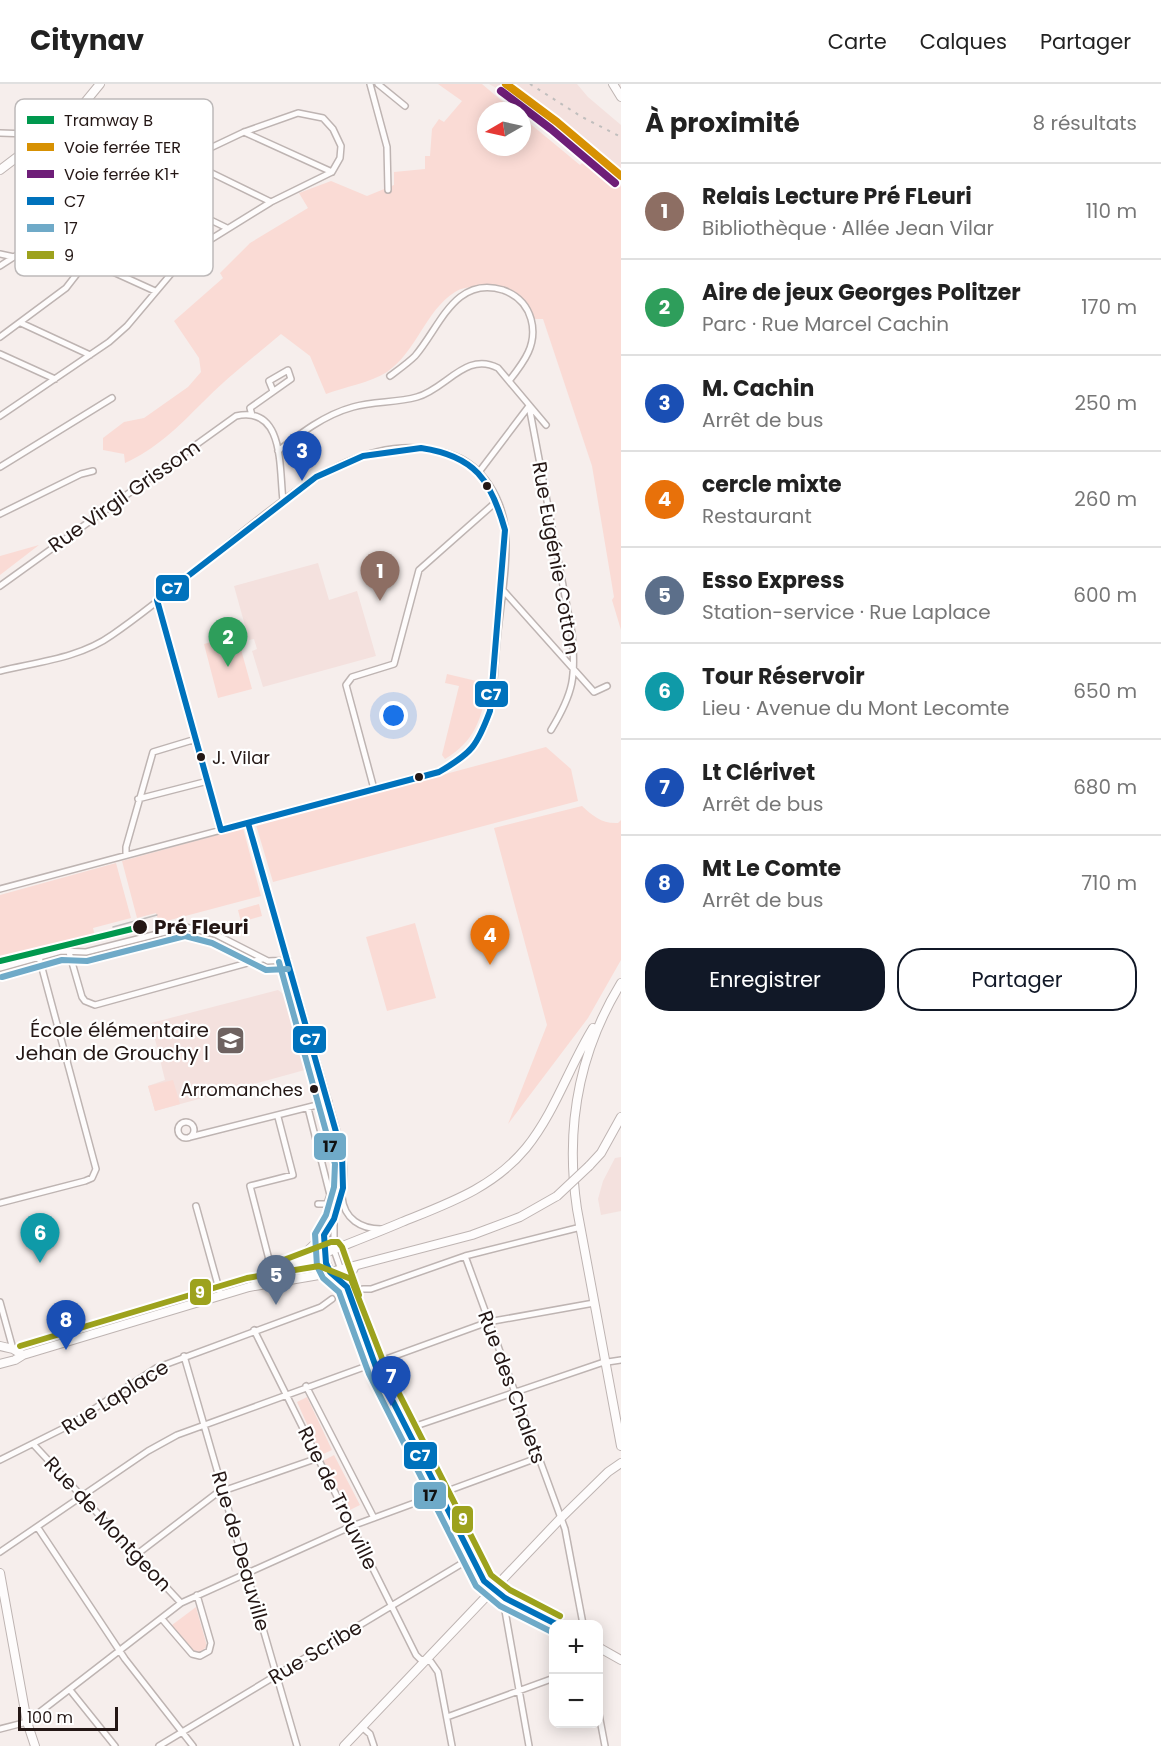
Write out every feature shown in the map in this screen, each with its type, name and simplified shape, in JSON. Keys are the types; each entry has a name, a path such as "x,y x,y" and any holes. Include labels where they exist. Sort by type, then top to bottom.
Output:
{"street":[{"path":"88,99 100,84"},
{"path":"370,84 387,147 388,190"},
{"path":"378,84 405,106"},
{"path":"613,84 621,97"},
{"path":"213,147 244,132 298,113 323,118 333,129 340,146 340,158 332,172 271,202 213,238"},
{"path":"244,132 332,172"},
{"path":"0,133 15,134"},
{"path":"0,170 15,159"},
{"path":"213,174 271,202"},
{"path":"213,221 227,228"},
{"path":"0,254 14,257"},
{"path":"0,266 14,257"},
{"path":"0,337 66,288 76,276"},
{"path":"122,276 155,291"},
{"path":"0,416 90,355 127,326 168,276"},
{"path":"390,376 415,356 449,306 464,293 481,288 495,288 520,300 529,312 534,329 532,346 509,381"},
{"path":"21,323 90,355"},
{"path":"0,354 55,379"},
{"path":"278,451 327,417 354,407 417,397 435,389 467,366 478,362 488,363 498,368 546,425"},
{"path":"273,391 250,408 252,415 266,420 270,425 278,451 283,500"},
{"path":"0,467 112,398"},
{"path":"479,472 529,406"},
{"name":"Rue Eugénie Cotton","path":"529,406 572,633 575,670 568,701 551,730"},
{"name":"Rue Virgil Grissom","path":"0,586 236,417 252,415"},
{"path":"0,671 87,649 111,636 283,500 336,466 363,456 390,450 421,448 442,451 462,459 479,472 497,501 505,530 502,589 490,711 480,738 465,757 439,772 0,889"},
{"path":"0,514 81,474 93,471"},
{"path":"374,789 346,686 352,677 394,664 419,570 497,501"},
{"path":"502,589 594,692 607,686"},
{"path":"157,600 221,830"},
{"path":"126,855 138,799 153,752 196,739"},
{"path":"138,799 208,781"},
{"path":"248,823 329,1102 344,1163 343,1205 348,1216 357,1223 370,1229 386,1229"},
{"path":"0,968 39,957 86,952 185,927 215,934 262,959 276,962 288,960"},
{"path":"69,952 82,997 85,1001 95,1005 262,959"},
{"path":"0,1203 85,1181 92,1178 96,1169 39,957"},
{"path":"249,1287 292,1265 463,1198 500,1175 517,1158 548,1117 577,1054 621,983"},
{"path":"603,1012 582,1066 575,1102 573,1174 621,1446"},
{"path":"190,1137 278,1117 329,1102"},
{"path":"308,1108 330,1195 327,1204 318,1204"},
{"path":"273,1275 250,1186 292,1175 278,1117"},
{"path":"0,1364 23,1355 249,1287 319,1275 355,1266 472,1235 520,1217 557,1196 590,1166 601,1153 621,1117"},
{"path":"292,1265 324,1235 334,1219 342,1195"},
{"path":"196,1206 220,1296"},
{"path":"334,1219 334,1250 373,1362 471,1558 484,1581 494,1590 508,1600 549,1621"},
{"path":"363,1289 371,1289 465,1256 581,1227"},
{"path":"324,1235 324,1254 330,1272 344,1284"},
{"name":"Rue des Chalets","path":"465,1256 513,1393 561,1518 582,1620"},
{"path":"344,1284 355,1266"},
{"path":"319,1275 344,1284"},
{"name":"Rue Laplace","path":"0,1460 68,1426 146,1374 184,1356 321,1307 332,1299"},
{"path":"0,1302 15,1360"},
{"path":"0,1552 148,1451 204,1423 488,1322 594,1303"},
{"name":"Rue de Trouville","path":"254,1330 416,1655 431,1662 438,1672 452,1746"},
{"path":"0,1346 13,1349 23,1355"},
{"name":"Rue de Deauville","path":"184,1356 297,1746"},
{"path":"407,1429 605,1362 621,1360"},
{"name":"Rue de Trouville","path":"306,1386 374,1518"},
{"name":"Rue de Montgeon","path":"34,1445 181,1603"},
{"path":"136,1555 202,1502 224,1490 318,1458"},
{"path":"0,1729 27,1722 181,1603 352,1526 537,1458"},
{"path":"344,1746 561,1518 608,1472 621,1463"},
{"path":"38,1528 120,1652 194,1746"},
{"name":"Rue Scribe","path":"159,1746 471,1558"},
{"path":"0,1573 27,1722 35,1746"},
{"path":"162,1619 192,1654 200,1656 208,1651 210,1643 197,1595"},
{"path":"508,1600 504,1605 529,1746"},
{"path":"603,1650 621,1660"},
{"path":"447,1717 549,1680"},
{"path":"70,1690 115,1746"},
{"path":"362,1727 370,1734 375,1746"},
{"path":"602,1728 605,1746"}],"shaded area":[{"path":"438,84 482,84 503,102 477,102 477,156 531,156 531,124 580,165 589,157 621,187 621,630 612,600 614,597 592,466 543,319 533,319 514,297 501,290 474,287 455,292 436,310 406,353 387,372 365,382 326,394 310,356 281,334 220,386 174,430 147,451 125,463 124,454 103,450 103,438 124,422 144,418 188,387 201,372 199,358 174,321 223,278 220,273 250,243 308,208 299,193 331,181 367,196 394,185 394,172 425,169 425,156 430,156 432,129 439,119 444,122 462,101"},
{"path":"489,84 577,84 588,97 621,125 621,187 531,113 531,102 518,102"},
{"path":"39,545 0,575 0,556"},
{"path":"318,563 329,600 357,591 376,656 263,687 252,651 257,649 254,639 249,640 234,586"},
{"path":"237,635 252,689 218,698 204,644"},
{"path":"447,674 485,683 487,687 475,729 463,745 445,759 442,755 459,686 445,683"},
{"path":"546,747 571,769 578,801 273,882 256,825"},
{"path":"582,806 602,821 618,823 621,820 621,960 588,1018 508,1124 547,1025 494,828"},
{"path":"243,828 261,896 159,923 156,913 137,918 122,861"},
{"path":"116,863 131,918 93,928 96,940 0,964 0,895"},
{"path":"259,904 262,916 241,922 238,910"},
{"path":"415,923 436,998 387,1011 366,937"},
{"name":"École élémentaire Jehan de Grouchy I","path":"278,990 286,996 298,1019 312,1068 155,1111 148,1086 165,1080 151,1023"},
{"path":"173,1080 180,1104 155,1111 148,1086"},
{"path":"621,1157 621,1211 601,1215 598,1199 603,1181 615,1158"},
{"path":"320,1259 323,1269 254,1286"},
{"path":"307,1397 332,1450 321,1455 297,1402"},
{"path":"334,1455 360,1505 350,1510 323,1461"},
{"path":"196,1607 207,1646 200,1653 195,1653 172,1625"}],"tram line":[{"path":"113,927 157,915"},
{"name":"B","path":"0,961 140,927"}],"railway":[{"path":"505,84 523,96"},
{"path":"530,84 582,117 621,137"}],"rail line":[{"name":"TER","path":"506,84 557,122 621,176"},
{"name":"K1+","path":"501,91 551,129 615,183"}],"transit line":[{"name":"C7","path":"421,448 455,457 478,473 494,497 505,530 490,711 477,741 466,754 439,772 221,830 157,600 316,477 363,456 421,448"},
{"name":"C7","path":"248,823 342,1153 343,1188 334,1219 324,1235 326,1263 330,1272 347,1287 377,1370 484,1581 505,1598 549,1620"},
{"name":"17","path":"2,977 62,960 87,961 185,936 212,943 266,970 288,969"},
{"name":"17","path":"279,962 335,1164 334,1187 326,1215 315,1234 317,1266 323,1278 339,1292 369,1374 476,1586 500,1606 549,1630"},
{"name":"9","path":"281,1261 331,1242 338,1242 342,1247 359,1295"},
{"name":"9","path":"20,1346 247,1278 319,1266 351,1279 385,1366 491,1575 510,1590 560,1616"}],"place":[{"name":"M. Cachin","path":"302,481"},
{"name":"Relais Lecture Pré FLeuri","path":"380,601"},
{"name":"Aire de jeux Georges Politzer","path":"228,667"},
{"name":"J. Vilar","path":"201,757"},
{"name":"Pré Fleuri","path":"140,927"},
{"name":"cercle mixte","path":"490,965"},
{"name":"École élémentaire Jehan de Grouchy I","path":"230,1041"},
{"name":"Arromanches","path":"314,1089"},
{"name":"Tour Réservoir","path":"40,1263"},
{"name":"Esso Express","path":"276,1305"},
{"name":"Mt Le Comte","path":"66,1350"},
{"name":"Lt Clérivet","path":"391,1406"}]}
